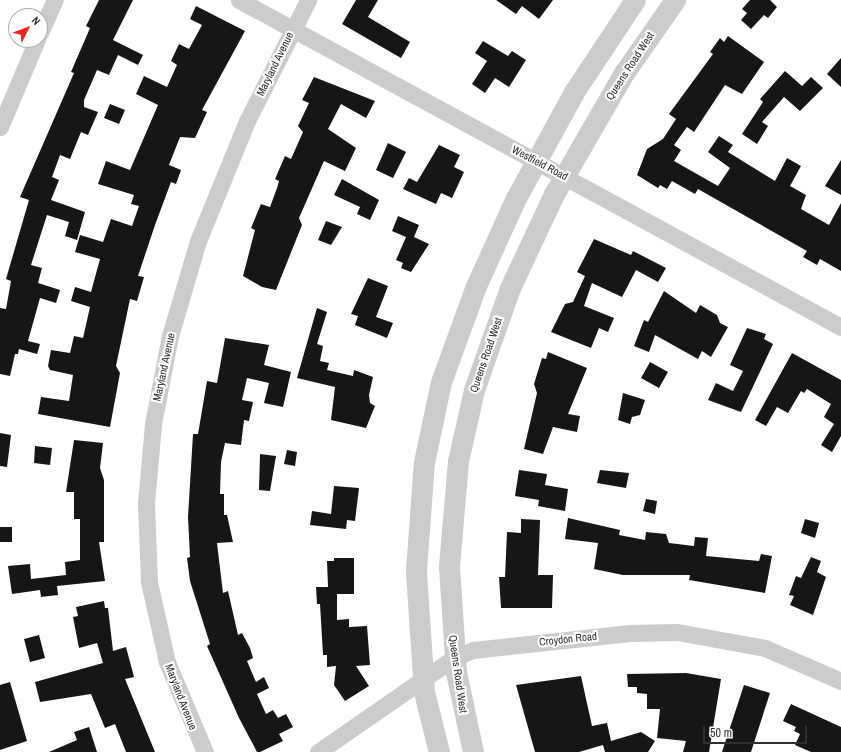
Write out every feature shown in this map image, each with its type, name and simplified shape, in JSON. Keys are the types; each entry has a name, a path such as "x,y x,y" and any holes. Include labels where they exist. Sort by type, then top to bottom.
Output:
{"street":[{"path":"48,15 55,0"},
{"name":"Westfield Road","path":"239,0 564,175 841,327"},
{"name":"Maryland Avenue","path":"205,752 171,672 151,597 145,536 150,445 165,358 190,264 247,121 292,29 308,0"},
{"path":"439,752 423,680 416,548 424,462 434,415 476,286 535,160 574,92 635,0"},
{"name":"Queens Road West","path":"473,752 454,658 449,556 458,461 469,408 510,288 564,175 624,73 675,0"},
{"path":"0,127 34,48"},
{"name":"Croydon Road","path":"318,752 454,658 473,650 662,631 751,644 792,658 841,681"}],"building":[{"path":"99,0 133,0 113,40 143,55 138,65 118,55 109,75 97,70 84,100 84,107 98,112 88,135 81,132 70,159 60,155 52,177 59,180 51,200 85,212 77,240 65,236 69,222 47,215 31,265 42,268 38,283 60,290 56,303 40,298 28,341 40,344 37,354 19,349 18,354 15,354 10,376 0,374 0,308 6,309 11,281 6,279 29,200 20,197 74,73 71,72 90,28 86,26"},
{"path":"356,0 378,0 368,17 410,42 401,58 342,24"},
{"path":"496,0 553,0 539,19 522,6 516,14"},
{"path":"750,0 770,0 777,7 768,18 764,15 751,29 741,20 747,13 742,9"},
{"path":"196,6 245,31 202,110 207,112 195,138 180,137 169,165 181,170 176,184 171,182 155,225 138,276 144,277 137,301 130,299 116,366 120,373 110,427 38,414 41,397 69,401 73,375 50,370 48,366 51,350 70,353 74,336 83,338 90,307 71,301 75,287 91,292 100,259 75,252 80,235 103,242 111,219 132,226 139,206 131,204 134,195 98,184 106,161 130,170 158,105 136,94 144,76 167,87 177,65 171,61 179,44 189,49 202,25 190,19"},
{"path":"728,36 764,62 742,94 725,85 694,132 687,127 674,145 681,150 674,161 718,186 730,168 708,152 719,136 733,145 728,152 775,181 787,158 801,166 790,186 806,195 801,209 829,225 841,203 841,271 820,259 817,265 803,257 807,251 698,189 695,194 672,181 667,189 660,185 658,188 637,175 647,149 663,139 676,119 669,114 713,54 710,52 720,38 724,42"},
{"path":"483,41 508,56 512,51 526,60 509,87 495,78 485,93 472,84 487,61 475,53"},
{"path":"841,58 841,87 827,74"},
{"path":"785,71 802,86 811,77 823,88 800,111 784,97 762,122 768,126 757,144 742,134 763,102 760,99"},
{"path":"314,77 375,101 366,118 341,104 328,129 356,148 345,171 324,161 299,218 302,225 276,290 262,287 243,276 255,230 251,228 261,204 270,207 279,181 275,179 285,156 291,159 303,132 298,126 309,103 302,100"},
{"path":"110,104 125,110 119,124 104,118"},
{"path":"388,143 406,152 393,178 376,170"},
{"path":"439,145 460,155 454,167 464,172 452,198 441,193 436,204 403,189 409,178 417,182"},
{"path":"841,160 841,195 825,186"},
{"path":"342,179 379,200 370,220 357,214 360,207 334,195"},
{"path":"398,216 419,225 414,237 429,244 411,272 401,268 403,263 396,260 406,237 392,231"},
{"path":"326,221 342,227 331,245 318,240"},
{"path":"594,239 631,255 633,251 666,268 658,282 636,270 622,297 592,283 584,306 614,318 608,332 599,328 591,348 551,332 565,304 573,302 585,276 577,272"},
{"path":"368,278 388,286 376,317 393,323 387,338 355,325 358,316 351,314"},
{"path":"664,291 696,313 700,305 717,315 720,323 728,327 711,357 702,351 698,359 655,335 649,352 634,346 644,320 648,322"},
{"path":"317,308 327,312 317,344 323,346 320,361 329,363 327,370 353,376 354,370 373,377 369,395 370,403 375,406 366,428 331,420 335,387 297,378"},
{"path":"747,328 766,334 764,339 773,344 741,412 708,400 716,383 733,391 743,371 730,365"},
{"path":"225,338 269,345 264,365 291,372 283,407 264,403 269,383 247,378 242,400 253,402 249,421 244,420 241,445 225,443 221,462 220,494 224,494 224,515 227,515 233,542 217,543 223,593 228,591 238,635 242,633 250,648 253,658 247,661 256,682 264,677 269,688 257,694 266,714 273,710 278,718 286,714 293,727 279,734 283,741 260,752 257,752 239,718 207,646 210,644 190,581 187,558 190,557 188,517 193,434 198,434 207,381 217,383"},
{"path":"548,352 587,368 568,414 580,416 577,432 553,427 543,454 524,449 537,393 534,384 542,358 546,359"},
{"path":"792,353 841,380 841,436 832,452 821,445 834,424 824,417 831,404 807,389 804,393 801,391 788,413 777,407 766,426 755,420"},
{"path":"650,362 668,372 659,388 641,378"},
{"path":"623,393 645,400 640,415 632,417 630,424 618,420"},
{"path":"0,433 11,435 7,467 0,466"},
{"path":"74,440 103,443 100,468 104,480 104,542 99,542 105,581 57,586 58,595 41,597 40,590 12,594 8,566 30,564 31,579 66,575 65,562 80,560 80,519 74,519 74,492 66,492"},
{"path":"35,446 52,448 50,465 34,463"},
{"path":"287,450 297,452 295,466 284,464"},
{"path":"260,454 276,456 270,491 259,490"},
{"path":"519,470 547,474 545,485 568,489 565,511 538,506 539,500 515,496"},
{"path":"600,470 629,473 626,488 597,483"},
{"path":"334,486 359,488 355,521 347,520 346,529 310,525 312,511 331,514"},
{"path":"646,499 657,501 655,514 643,511"},
{"path":"568,518 620,530 619,535 645,540 646,532 666,534 669,543 694,546 695,537 708,538 706,556 759,561 761,554 772,556 765,593 689,580 690,575 623,575 594,569 598,543 565,539"},
{"path":"521,519 540,520 538,575 553,575 552,608 501,608 499,577 505,577 507,532 521,533"},
{"path":"805,519 819,523 815,538 801,533"},
{"path":"0,527 12,527 12,542 0,542"},
{"path":"811,557 821,561 817,572 826,577 813,615 790,605 794,596 789,595 796,576 801,578"},
{"path":"334,558 354,558 354,594 337,594 337,620 349,619 349,627 367,626 370,665 356,666 369,686 345,701 334,685 336,666 327,667 327,655 323,655 320,604 317,604 316,587 328,587 327,561 334,561"},
{"path":"104,601 105,608 108,608 113,651 126,647 134,677 125,679 155,752 126,752 115,724 105,728 91,694 40,702 35,682 103,663 97,643 79,648 73,617 78,616 76,607"},
{"path":"39,635 45,658 30,662 24,639"},
{"path":"686,673 721,679 709,752 683,752 686,741 657,738 660,709 647,709 647,694 637,693 637,687 628,687 627,674"},
{"path":"581,676 592,726 607,723 611,741 641,732 655,741 648,752 605,752 603,745 579,752 535,752 516,685"},
{"path":"10,682 27,741 0,750 0,685"},
{"path":"744,685 770,693 751,752 722,752"},
{"path":"791,704 841,727 841,752 811,752 795,745 800,734 794,731 796,727 783,721"},
{"path":"89,727 97,752 49,752 77,740 74,732"}]}
